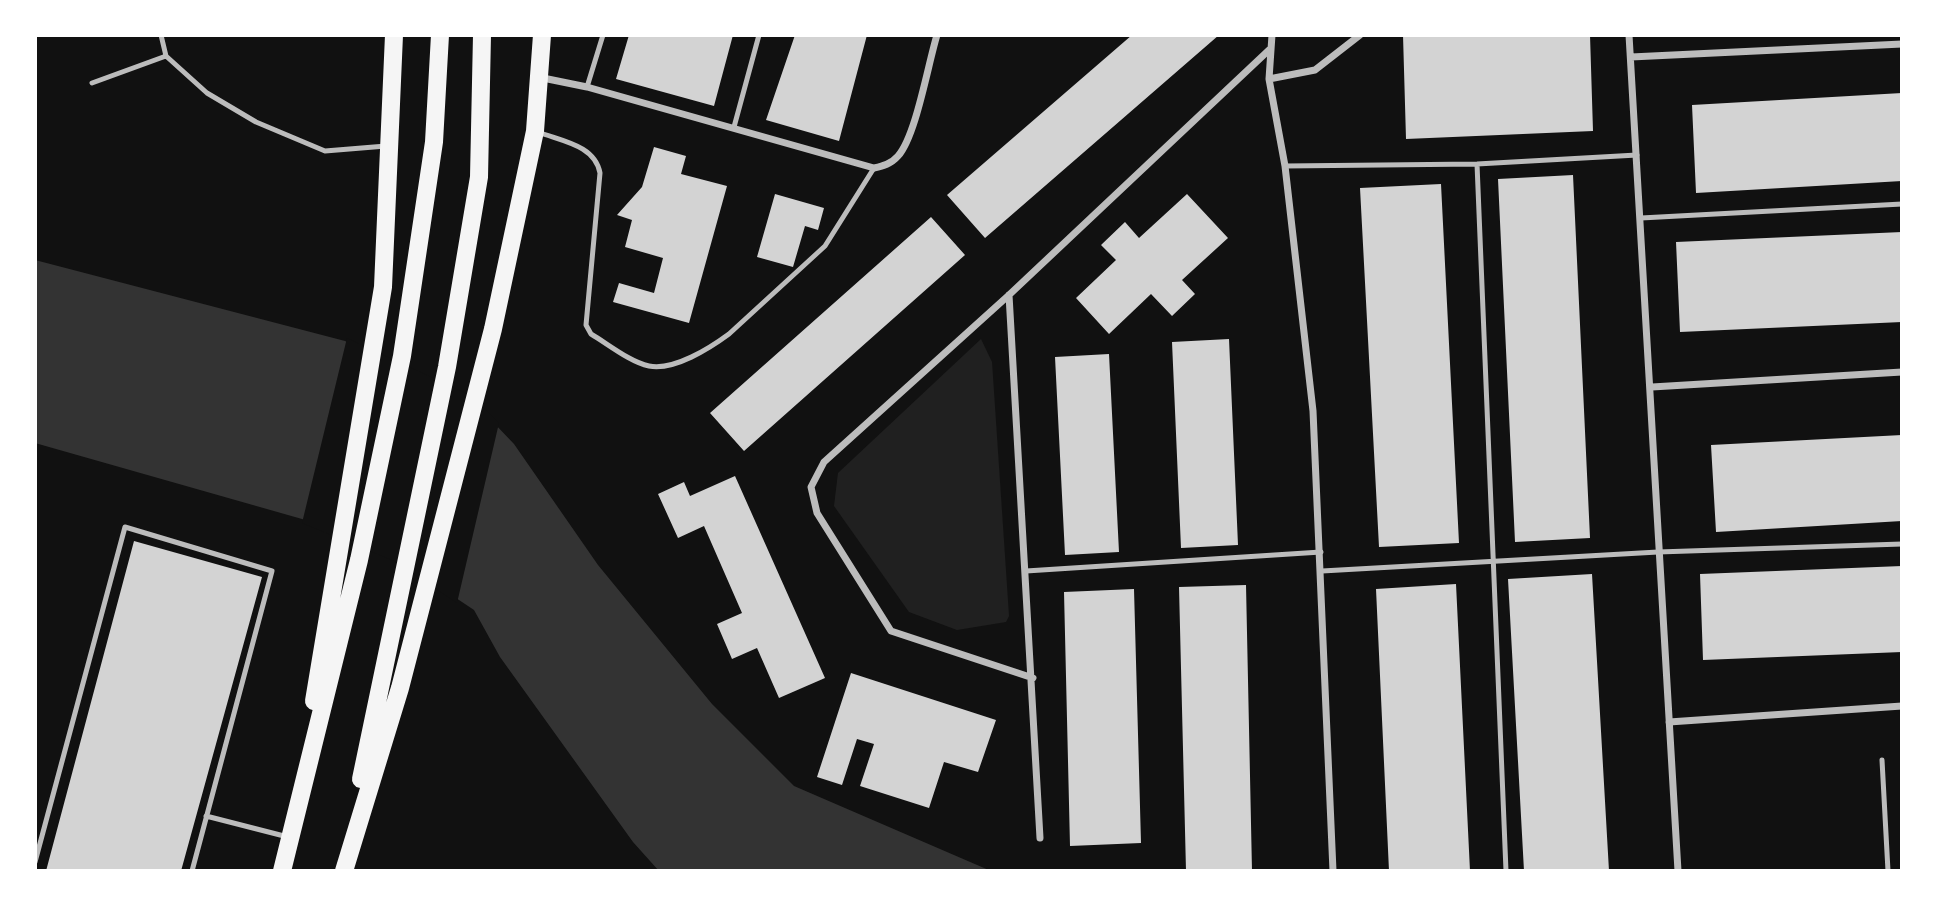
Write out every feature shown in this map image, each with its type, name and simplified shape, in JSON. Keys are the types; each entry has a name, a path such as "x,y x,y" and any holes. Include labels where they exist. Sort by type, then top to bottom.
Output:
{"main road":[{"path":"299,807 325,626 383,286 394,35"},
{"path":"282,871 359,560 402,356 434,142 440,35"},
{"path":"343,871 454,328 479,177 482,35"},
{"path":"343,871 400,688 493,329 535,131 542,35"}],"street":[{"path":"538,77 587,87 874,168 889,164 900,155 909,134 937,35"},
{"path":"1272,35 1269,79 1285,166 1313,411 1333,871"},
{"path":"1269,79 1315,70 1360,35"},
{"path":"1629,35 1652,387 1658,552 1678,871"},
{"path":"1631,57 1902,44"},
{"path":"1033,678 891,631 817,513 811,487 824,462 1009,295 1269,50"},
{"path":"1009,295 1033,678 1040,838"},
{"path":"1652,387 1902,372"},
{"path":"1669,722 1902,706"}],"lane":[{"path":"160,35 166,56 207,93 288,137 325,150 389,146"},
{"path":"587,87 603,35"},
{"path":"734,127 759,35"},
{"path":"93,83 166,56"},
{"path":"535,131 591,152 598,162 600,173 586,326 592,334 648,366 665,366 712,346 729,334 825,246 874,168"},
{"path":"1285,166 1477,164 1637,155"},
{"path":"1477,164 1506,871"},
{"path":"1642,218 1902,204"},
{"path":"35,862 125,527 272,571 192,871"},
{"path":"1322,571 1658,552 1902,544"},
{"path":"1026,571 1321,552"},
{"path":"1882,760 1888,871"},
{"path":"206,816 291,838"}],"shaded area":[{"path":"35,260 345,341 471,399 514,444 598,565 712,704 794,786 991,871 659,871 633,842 500,657 474,610 396,558 302,519 35,443"},
{"path":"981,339 992,362 1009,616 1006,622 957,630 909,612 834,506 838,473"}],"pier":[{"path":"347,338 472,396 499,423 457,603 394,561 302,523"}],"building":[{"path":"629,35 733,35 714,106 616,79"},
{"path":"795,35 867,35 839,141 766,120"},
{"path":"1132,35 1219,35 985,238 947,195"},
{"path":"1403,35 1590,35 1593,131 1406,139"},
{"path":"1902,93 1902,181 1696,193 1692,105"},
{"path":"654,147 686,156 681,174 727,186 689,323 613,302 619,283 654,293 663,258 625,247 632,220 617,215 642,187"},
{"path":"1573,175 1590,538 1515,542 1498,179"},
{"path":"1441,184 1459,543 1379,547 1360,188"},
{"path":"775,194 824,208 818,230 805,226 793,267 757,257"},
{"path":"1187,194 1228,238 1182,280 1195,294 1172,316 1151,294 1109,334 1076,298 1116,260 1101,245 1125,222 1139,238"},
{"path":"931,217 965,255 744,451 710,413"},
{"path":"1902,232 1902,322 1680,332 1676,242"},
{"path":"1229,339 1238,545 1181,548 1172,342"},
{"path":"1109,354 1119,552 1065,555 1055,357"},
{"path":"1902,435 1902,521 1716,532 1711,445"},
{"path":"735,476 825,678 779,698 757,648 732,659 717,624 742,613 704,526 678,538 658,494 684,482 690,496"},
{"path":"134,541 262,577 181,871 46,871"},
{"path":"1902,566 1902,652 1703,660 1700,574"},
{"path":"1592,574 1609,871 1524,871 1508,579"},
{"path":"1456,584 1470,871 1389,871 1376,589"},
{"path":"1246,585 1252,871 1186,871 1179,587"},
{"path":"1134,589 1141,843 1070,846 1064,592"},
{"path":"851,673 996,720 978,772 944,762 929,808 860,786 874,744 857,739 842,785 817,777"}]}
